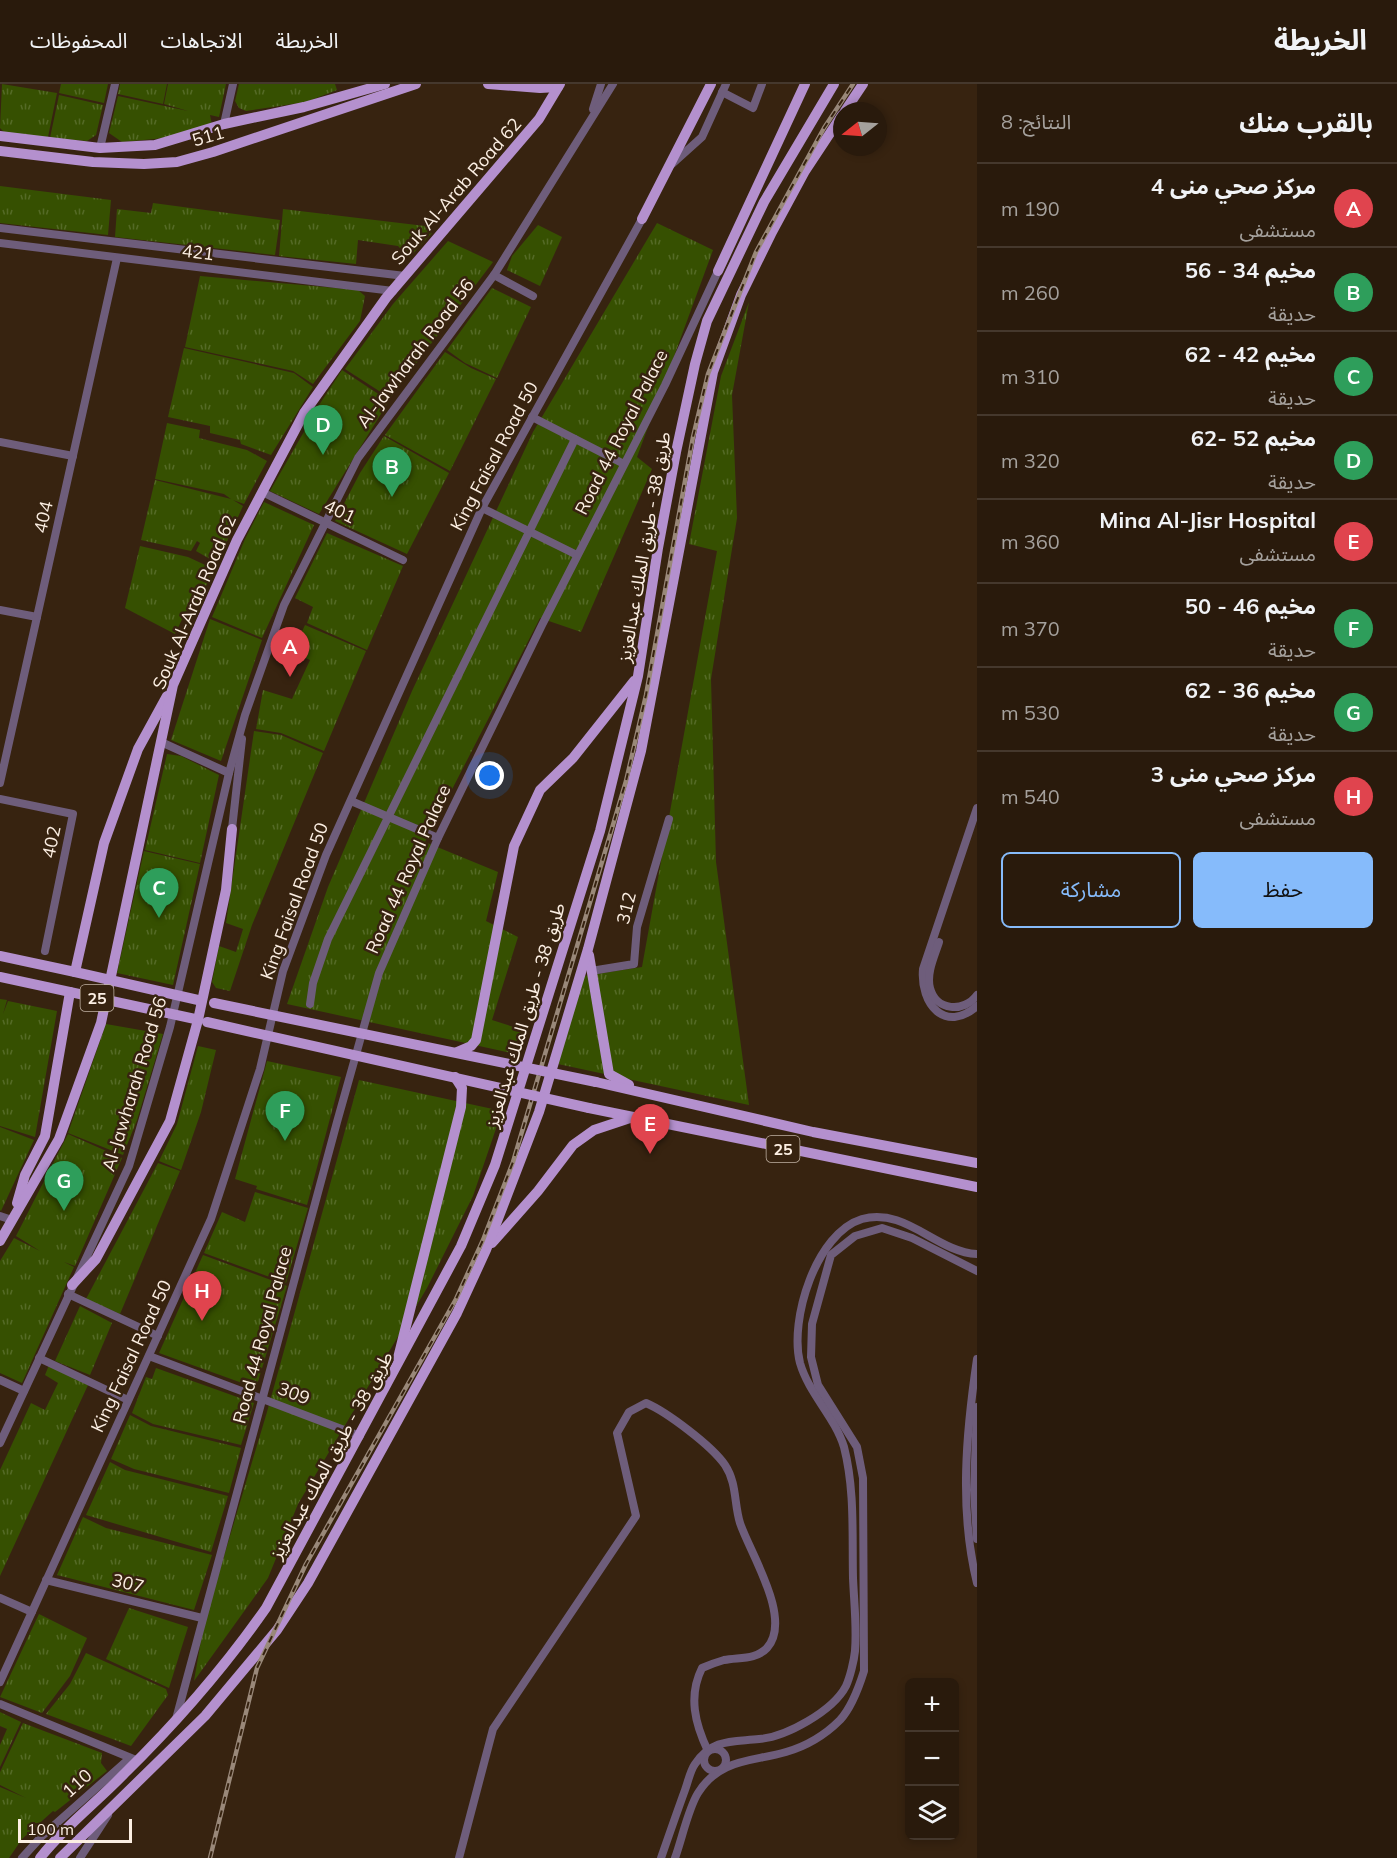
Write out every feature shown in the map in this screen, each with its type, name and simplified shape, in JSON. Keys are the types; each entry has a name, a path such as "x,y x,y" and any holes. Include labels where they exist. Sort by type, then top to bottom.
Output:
{"main road":[{"name":"511","path":"0,136 100,148 154,145 224,124 304,107 385,84"},
{"name":"511","path":"0,151 93,162 144,164 177,162 224,149 416,84"},
{"path":"488,84 552,86"},
{"path":"642,219 711,84"},
{"name":"Road 44 Royal Palace","path":"718,271 805,84"},
{"name":"طريق 38 - طريق الملك عبدالعزيز","path":"40,1858 60,1834 133,1759 176,1719 234,1654 266,1608 461,1246 495,1165 600,831 638,676 668,495 695,364 707,321 764,202 834,84"},
{"path":"851,102 862,84"},
{"name":"Souk Al-Arab Road 62","path":"0,1240 59,1139 101,1023 173,685 237,540 304,413 393,291 539,119 552,86"},
{"name":"طريق 38 - طريق الملك عبدالعزيز","path":"60,1858 205,1716 277,1630 308,1583 457,1313 486,1250 539,1112 588,949 641,751 713,372 741,295 771,234 806,171 833,129"},
{"path":"457,1052 471,1046 476,1040 514,846 540,790 573,758 638,676"},
{"path":"75,972 104,843 138,749 173,685"},
{"path":"70,1290 96,1259 170,1121 200,1020 200,1000 226,890 232,829"},
{"path":"588,949 609,1074 637,1090"},
{"name":"25","path":"0,956 214,1003 637,1090 813,1132 977,1163"},
{"name":"25","path":"0,976 631,1118 977,1187"},
{"path":"12,1220 25,1175 45,1136 70,992"},
{"path":"393,1375 460,1107 462,1088 455,1077"},
{"path":"486,1250 538,1191 573,1145 594,1130 631,1118"}],"street":[{"path":"100,148 115,84"},
{"path":"224,124 233,84"},
{"path":"589,121 601,84"},
{"path":"589,121 613,84"},
{"path":"668,167 702,137 724,88 753,108 762,84"},
{"name":"Al-Jawharah Road 56","path":"0,1443 129,1166 170,1027 229,773 245,714 284,605 358,458 494,275 589,121"},
{"name":"King Faisal Road 50","path":"0,1682 211,1220 260,1069 283,971 326,855 482,508 642,219"},
{"path":"0,228 405,276"},
{"name":"421","path":"0,243 393,291"},
{"name":"404","path":"0,783 117,258"},
{"name":"Road 44 Royal Palace","path":"176,1719 261,1398 379,973 438,838 718,271"},
{"path":"494,275 533,296"},
{"path":"532,417 624,464"},
{"path":"310,1004 313,983 328,939 575,439"},
{"path":"0,442 73,456"},
{"name":"401","path":"262,492 403,560"},
{"path":"482,508 577,555"},
{"path":"0,610 37,617"},
{"name":"Al-Jawharah Road 56","path":"232,829 245,714"},
{"path":"161,742 229,773"},
{"name":"402","path":"0,799 74,814 45,951"},
{"path":"351,801 438,838"},
{"path":"977,808 922,969 921,986 927,1003 942,1014 957,1017 970,1012 977,1006"},
{"name":"312","path":"591,971 634,964 637,927 669,819"},
{"path":"977,824 929,973 929,987 934,998 942,1005 953,1008 964,1006 977,994"},
{"path":"0,1216 12,1220"},
{"path":"661,1858 694,1765 708,1751 730,1739 761,1739 788,1731 823,1712 846,1687 855,1652 851,1483 843,1445 812,1392 800,1362 798,1331 812,1272 828,1244 843,1229 862,1219 887,1217 910,1225 957,1250 977,1254"},
{"path":"675,1858 698,1793 721,1770 726,1763 724,1754 717,1749 708,1751 704,1758 706,1766 712,1771 721,1770 743,1759 785,1752 817,1740 842,1719 856,1694 864,1671 863,1478 857,1447 818,1385 810,1357 812,1324 831,1255 855,1236 882,1228 912,1238 977,1271"},
{"path":"70,1290 158,1336"},
{"name":"309","path":"149,1356 360,1436"},
{"path":"39,1358 129,1400"},
{"path":"977,1359 966,1456 969,1535 977,1583"},
{"path":"0,1380 24,1391"},
{"path":"459,1858 493,1729 636,1516 617,1433 629,1412 646,1403 658,1408 686,1429 725,1465 734,1486 740,1522 771,1599 776,1625 768,1648 753,1657 723,1660 702,1668 693,1695 702,1738 708,1751"},
{"path":"977,1407 974,1490 977,1539"},
{"name":"307","path":"46,1580 202,1618"},
{"path":"0,1598 32,1612"},
{"path":"0,1704 133,1759"},
{"name":"110","path":"22,1858 41,1837 133,1759"},
{"path":"80,1858 116,1802"}],"green space":[{"path":"2,84 57,93 48,137 5,133 0,128"},
{"path":"61,84 108,84 104,103 59,93"},
{"path":"120,84 167,84 163,104 118,94"},
{"path":"168,84 226,84 219,117 210,115 212,125 165,138 122,142 109,133 118,96 188,111 164,104"},
{"path":"239,84 335,84 337,90 306,102 246,111 239,108 235,101"},
{"path":"59,95 103,105 96,135 87,141 50,138"},
{"path":"0,186 111,200 108,235 0,223"},
{"path":"153,203 280,220 275,255 115,237 117,209 151,213"},
{"path":"283,209 425,226 432,233 409,258 398,246 358,240 356,264 279,256"},
{"path":"657,223 713,250 637,457 652,469 581,632 540,618 425,842 498,872 486,921 518,937 492,1020 523,1030 516,1054 287,1004 328,887 412,691 533,432"},
{"path":"538,225 562,237 540,286 507,270 512,256"},
{"path":"448,241 493,262 390,398 345,369 393,304"},
{"path":"200,276 358,290 365,296 360,321 313,384 293,371 185,347"},
{"path":"492,288 531,307 497,378 465,363 447,350"},
{"path":"749,302 732,395 737,518 711,679 716,862 749,1105 558,1064 584,976 642,967 717,551 689,544 721,376"},
{"path":"184,348 294,373 313,387 271,455 241,444 240,440 210,433 210,426 168,417"},
{"path":"445,352 471,368 496,379 450,471 385,435"},
{"path":"342,370 389,401 319,514 270,491"},
{"path":"167,423 200,430 199,438 247,450 267,461 244,504 233,500 243,506 217,563 196,551 200,543 197,541 191,551 141,540 155,480 231,499 224,494 155,479"},
{"path":"384,436 449,473 407,554 335,521 360,473"},
{"path":"264,502 314,525 262,638 212,617 245,539"},
{"path":"327,533 403,566 367,650 307,623 313,607 295,598"},
{"path":"140,546 188,557 214,569 193,614 186,611 175,634 125,608"},
{"path":"210,619 262,640 221,761 171,740"},
{"path":"305,625 366,651 324,751 281,733 256,729 263,690 292,699 310,660 277,645 284,629 300,636"},
{"path":"254,731 281,735 323,753 252,925 230,991 216,988 212,982 219,946 236,952 243,929 226,923"},
{"path":"167,754 181,756 219,775 200,863 145,850"},
{"path":"144,851 200,864 173,985 117,973"},
{"path":"0,999 7,1000 3,1014 8,1001 57,1011 35,1137 0,1126"},
{"path":"106,1024 163,1034 137,1120 123,1155 68,1133"},
{"path":"198,1046 216,1050 201,1112 181,1170 159,1161 177,1124"},
{"path":"267,1061 341,1077 307,1205 256,1189 257,1186 235,1179"},
{"path":"359,1080 502,1111 473,1196 427,1288 298,1504 268,1578 194,1681 204,1623 267,1412"},
{"path":"0,1127 34,1140 1,1211 0,1210"},
{"path":"68,1134 122,1158 75,1266 64,1262 74,1267 22,1383 0,1373 0,1261 14,1238 40,1251 16,1236"},
{"path":"158,1163 180,1171 120,1314 86,1299"},
{"path":"255,1192 308,1208 286,1283 204,1253 222,1212 245,1222"},
{"path":"203,1255 287,1286 256,1388 159,1353"},
{"path":"80,1306 112,1323 90,1375 55,1361"},
{"path":"49,1365 88,1385 0,1576 0,1470 31,1403 45,1410 58,1383 45,1375"},
{"path":"156,1368 254,1403 241,1445 153,1424 132,1413 146,1377 152,1379"},
{"path":"130,1415 151,1426 241,1448 229,1493 134,1469 111,1459"},
{"path":"110,1462 125,1470 228,1496 211,1552 86,1515"},
{"path":"83,1517 106,1528 212,1555 194,1610 57,1575"},
{"path":"129,1608 188,1627 169,1688 106,1659"},
{"path":"39,1614 87,1638 70,1676 42,1713 0,1697"},
{"path":"86,1653 166,1689 168,1695 131,1746 46,1714 70,1684"},
{"path":"0,1712 21,1722 0,1767 0,1745 7,1729 0,1726"},
{"path":"23,1723 102,1753 101,1763 107,1771 55,1812 53,1811 22,1839 9,1858 0,1858 0,1787 26,1798 0,1785 0,1772"}],"railway":[{"path":"210,1858 257,1668 306,1564 456,1299 483,1240 513,1162 626,781 646,695 693,437 708,374 756,252 824,128 853,84"}],"place":[{"name":"مخيم 52 -62","path":"323,455"},
{"name":"مخيم 34 - 56","path":"392,497"},
{"name":"مركز صحي منى 4","path":"290,677"},
{"name":"مخيم 42 - 62","path":"159,918"},
{"name":"مخيم 46 - 50","path":"285,1141"},
{"name":"Mina Al-Jisr Hospital","path":"650,1154"},
{"name":"مخيم 36 - 62","path":"64,1211"},
{"name":"مركز صحي منى 3","path":"202,1321"}]}
